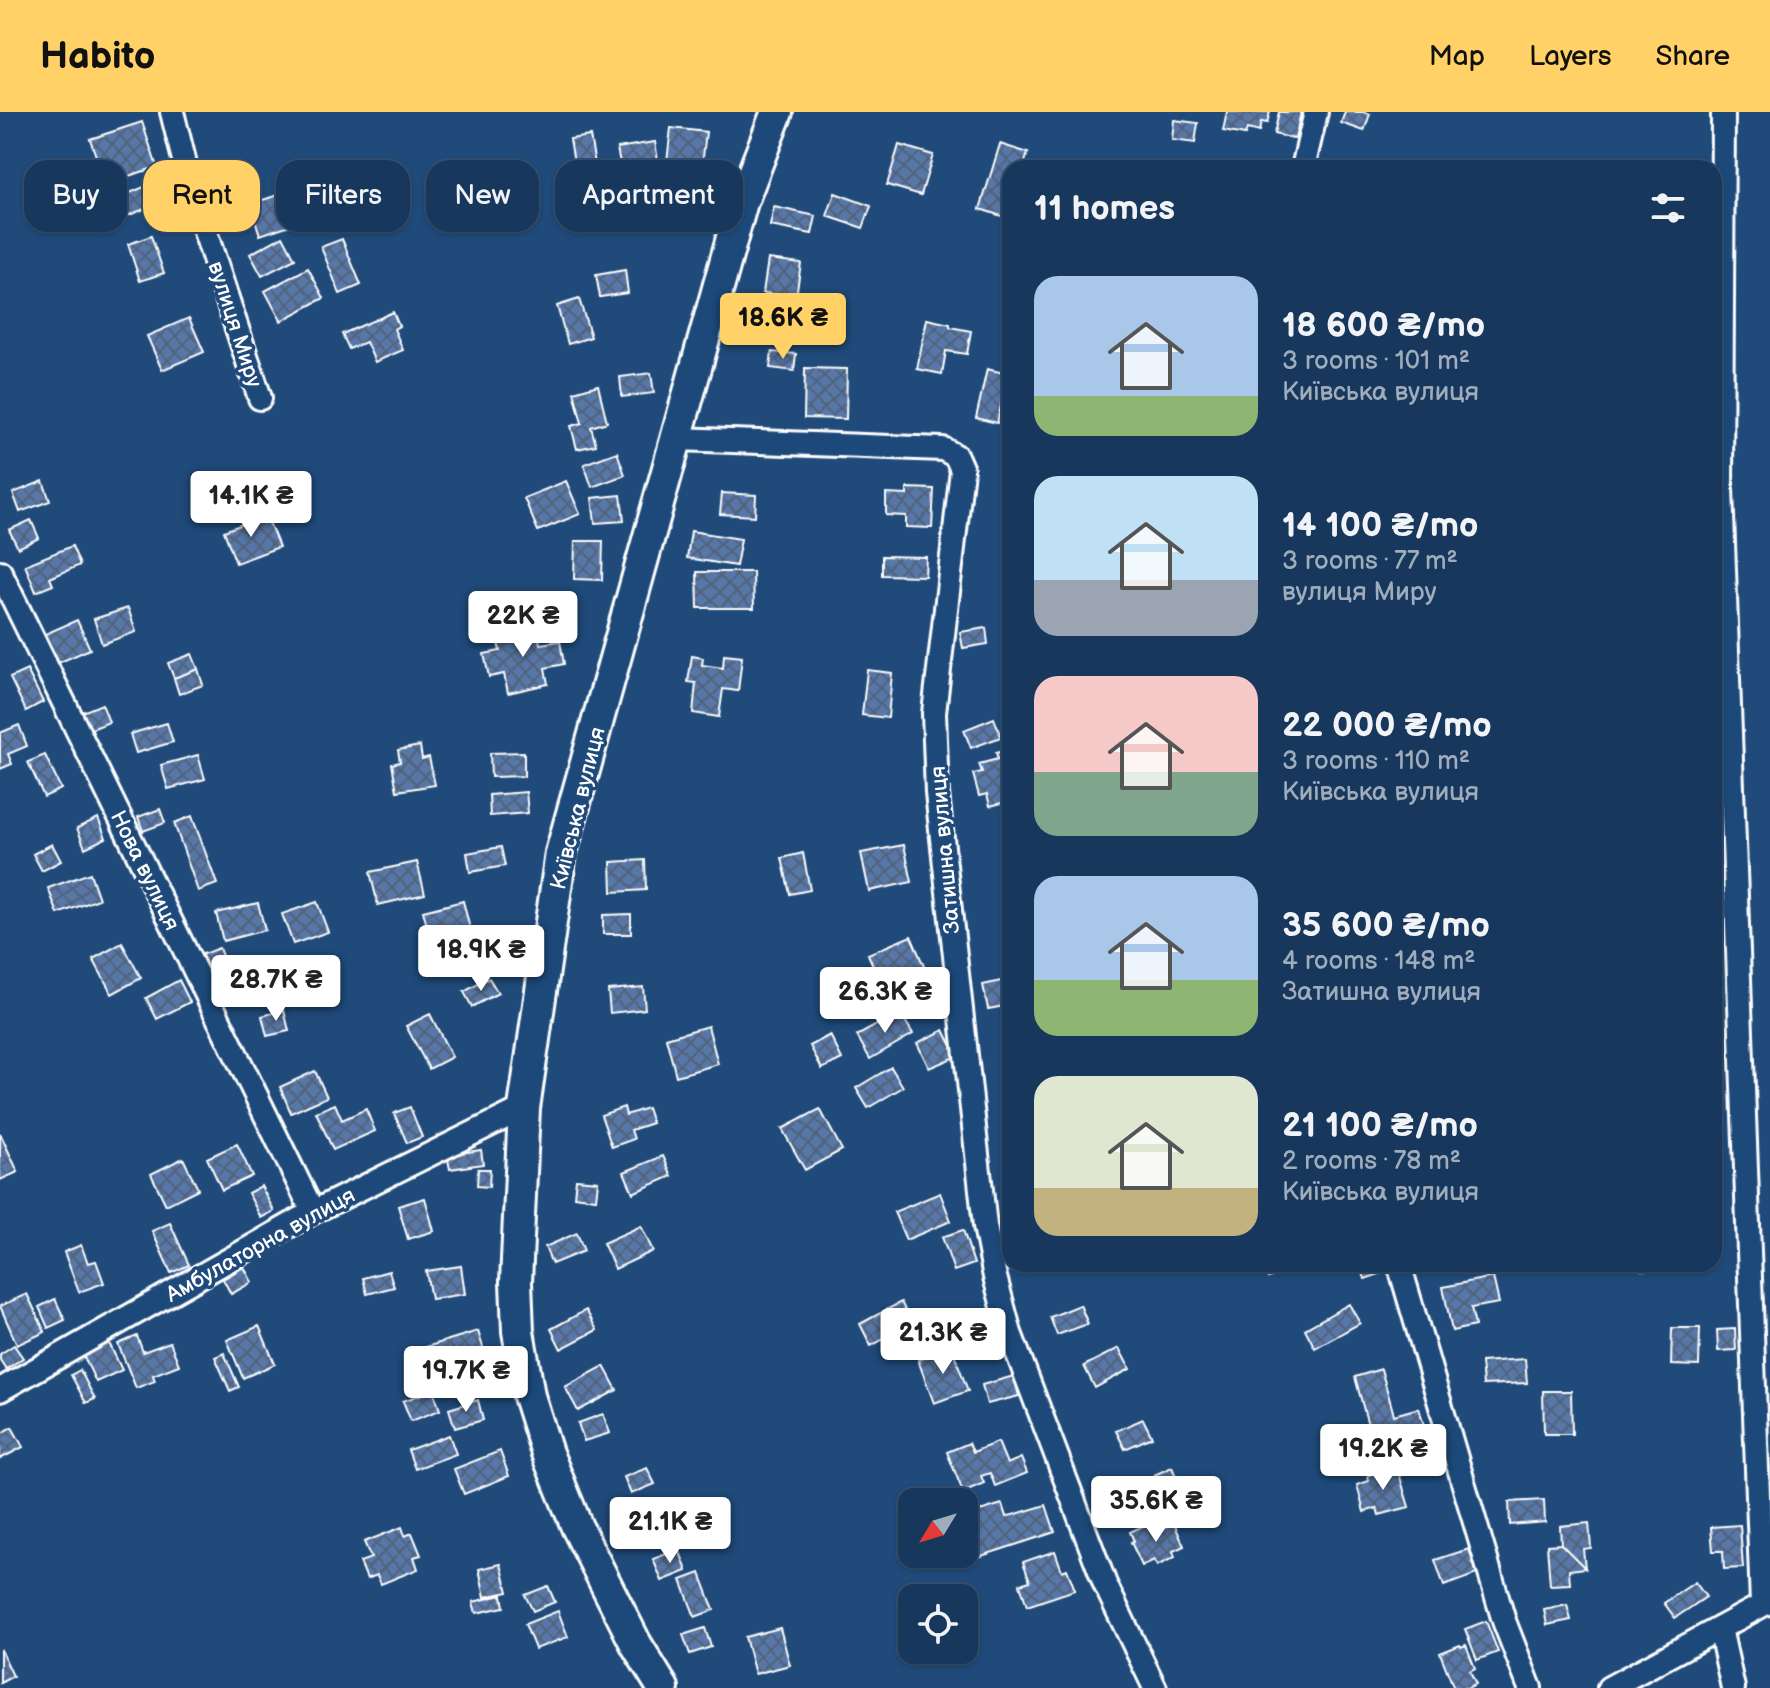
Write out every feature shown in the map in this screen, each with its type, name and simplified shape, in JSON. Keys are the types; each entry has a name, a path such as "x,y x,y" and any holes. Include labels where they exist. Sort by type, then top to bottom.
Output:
{"street":[{"name":"вулиця Миру","path":"172,112 192,192 260,398"},
{"name":"Київська вулиця","path":"663,1688 636,1644 577,1527 547,1453 529,1396 518,1331 516,1282 524,1108 561,853 742,202 777,112"},
{"path":"1305,160 1316,112"},
{"path":"1722,187 1723,112"},
{"name":"Затишна вулиця","path":"677,439 943,449 956,456 962,470 934,713 938,809 985,1226 1010,1333 1105,1584 1155,1688"},
{"name":"Нова вулиця","path":"0,572 313,1212"},
{"path":"1609,1688 1766,1603 1722,582"},
{"name":"Амбулаторна вулиця","path":"0,1390 313,1212 524,1108"},
{"path":"1401,1272 1504,1621 1530,1688"},
{"path":"1720,1628 1733,1688"}],"building":[{"path":"1227,112 1270,112 1267,123 1261,122 1259,132 1247,129 1245,135 1223,131"},
{"path":"1279,112 1301,112 1295,139 1274,134"},
{"path":"1345,112 1370,114 1364,131 1341,123"},
{"path":"1174,120 1198,123 1195,143 1172,140"},
{"path":"142,122 155,160 143,160 143,171 127,176 127,160 84,160 96,156 90,139"},
{"path":"671,128 706,132 703,160 667,160"},
{"path":"590,136 594,160 574,160 570,139"},
{"path":"655,142 658,160 619,160 617,148"},
{"path":"1000,144 1028,153 1026,160 1002,160 1002,216 980,209"},
{"path":"899,145 933,155 921,195 887,185"},
{"path":"143,187 143,210 127,216 127,194"},
{"path":"835,193 871,206 863,228 827,216"},
{"path":"276,196 276,230 260,235 259,232 260,201"},
{"path":"774,207 816,216 812,234 770,226"},
{"path":"151,236 164,273 140,281 128,244"},
{"path":"283,236 295,259 262,276 250,254"},
{"path":"342,239 361,285 340,294 321,247"},
{"path":"768,259 801,263 796,297 763,293"},
{"path":"308,268 324,298 281,321 265,291"},
{"path":"625,270 628,293 600,297 596,275"},
{"path":"579,299 591,337 568,344 557,306"},
{"path":"781,309 827,321 822,341 776,329"},
{"path":"393,312 399,326 394,329 403,350 375,362 366,342 349,349 342,334"},
{"path":"189,318 204,352 162,370 147,336"},
{"path":"927,319 971,331 967,354 946,351 942,374 917,369"},
{"path":"772,352 796,354 794,371 770,368"},
{"path":"805,368 847,369 846,419 804,418"},
{"path":"987,369 1002,373 1002,401 997,423 976,418"},
{"path":"651,373 654,393 622,397 620,377"},
{"path":"598,385 607,422 591,427 596,445 577,449 571,426 582,423 574,392"},
{"path":"617,452 625,475 592,487 584,464"},
{"path":"43,481 50,501 20,512 13,493"},
{"path":"566,481 580,514 538,531 524,498"},
{"path":"907,488 934,489 932,528 906,527 906,516 886,515 886,494 907,495"},
{"path":"722,493 756,495 755,516 720,514"},
{"path":"621,495 624,521 595,523 592,498"},
{"path":"266,515 279,547 236,563 224,531"},
{"path":"31,520 39,538 18,548 9,530"},
{"path":"691,531 741,539 736,566 687,558"},
{"path":"575,541 603,541 602,580 574,579"},
{"path":"72,546 80,565 50,578 53,585 36,592 25,565"},
{"path":"882,556 926,557 925,576 882,575"},
{"path":"697,572 753,572 754,608 698,608"},
{"path":"128,608 136,632 102,644 94,619"},
{"path":"77,620 90,649 56,664 43,635"},
{"path":"537,626 540,644 560,641 564,664 545,668 548,684 508,693 504,674 489,677 484,654 500,651 496,634"},
{"path":"986,628 988,644 963,648 960,632"},
{"path":"192,654 198,669 174,678 168,663"},
{"path":"724,655 742,657 738,691 723,689 719,717 693,713 696,683 688,682 692,656 703,658 702,665 723,668"},
{"path":"198,669 203,685 179,694 174,678"},
{"path":"27,670 43,702 26,711 10,678"},
{"path":"867,670 892,673 888,718 862,715"},
{"path":"102,704 109,722 87,731 80,713"},
{"path":"994,718 1001,737 971,748 964,730"},
{"path":"167,723 173,742 136,753 130,734"},
{"path":"19,725 27,746 8,754 12,764 0,769 0,733"},
{"path":"420,746 422,759 429,757 435,785 397,791 392,764 400,762 398,750"},
{"path":"1002,751 1002,803 990,806 987,794 979,796 973,774 982,772 979,764 998,759 996,753"},
{"path":"524,752 524,776 491,777 490,753"},
{"path":"45,755 61,789 44,797 28,762"},
{"path":"198,755 205,779 168,789 161,765"},
{"path":"526,792 528,813 490,816 489,795"},
{"path":"160,809 165,823 143,831 138,817"},
{"path":"192,816 217,884 198,891 174,823"},
{"path":"98,818 106,838 85,848 77,828"},
{"path":"52,844 61,861 42,871 33,854"},
{"path":"904,845 912,882 869,891 861,853"},
{"path":"501,847 505,866 470,872 467,853"},
{"path":"803,853 810,890 790,894 782,858"},
{"path":"645,860 646,890 612,892 611,862"},
{"path":"417,862 425,894 378,905 370,872"},
{"path":"90,873 99,899 58,914 48,888"},
{"path":"463,901 476,953 437,963 423,911"},
{"path":"317,902 328,932 293,944 282,914"},
{"path":"258,903 265,930 223,941 216,913"},
{"path":"631,914 631,934 603,934 603,915"},
{"path":"911,936 926,971 883,990 868,954"},
{"path":"122,943 141,978 112,994 93,959"},
{"path":"219,948 228,972 209,978 200,955"},
{"path":"268,962 277,994 252,1001 243,969"},
{"path":"489,978 498,993 472,1007 464,992"},
{"path":"179,980 190,1002 157,1019 146,998"},
{"path":"1002,981 1002,1006 988,1009 983,985"},
{"path":"643,987 645,1009 610,1013 608,990"},
{"path":"284,1010 289,1031 267,1036 262,1016"},
{"path":"900,1012 913,1034 870,1059 857,1036"},
{"path":"430,1014 452,1057 429,1069 406,1026"},
{"path":"708,1026 718,1064 676,1076 666,1038"},
{"path":"944,1030 957,1056 929,1068 917,1043"},
{"path":"830,1035 842,1059 822,1069 810,1046"},
{"path":"891,1067 903,1087 868,1108 856,1088"},
{"path":"315,1071 327,1097 291,1113 280,1087"},
{"path":"335,1104 342,1120 366,1109 375,1131 333,1150 316,1112"},
{"path":"410,1107 422,1137 407,1143 394,1113"},
{"path":"624,1107 626,1115 647,1108 652,1123 631,1130 634,1139 612,1147 601,1115"},
{"path":"820,1109 842,1150 805,1170 782,1129"},
{"path":"0,1133 18,1172 0,1180"},
{"path":"237,1144 252,1176 222,1190 207,1158"},
{"path":"481,1150 483,1164 450,1169 447,1155"},
{"path":"663,1156 672,1176 633,1193 624,1172"},
{"path":"183,1158 198,1189 166,1205 151,1174"},
{"path":"478,1169 490,1169 489,1187 477,1186"},
{"path":"576,1179 598,1181 596,1199 574,1196"},
{"path":"261,1186 274,1211 261,1218 248,1193"},
{"path":"940,1193 951,1221 906,1240 894,1212"},
{"path":"425,1198 434,1231 408,1239 398,1206"},
{"path":"170,1223 189,1265 171,1273 152,1231"},
{"path":"641,1226 653,1251 615,1269 603,1243"},
{"path":"963,1230 974,1264 954,1271 942,1237"},
{"path":"577,1233 584,1251 552,1264 545,1247"},
{"path":"81,1245 88,1263 96,1261 104,1283 79,1292 64,1252"},
{"path":"461,1266 465,1294 431,1299 426,1271"},
{"path":"244,1267 252,1282 231,1294 223,1279"},
{"path":"389,1271 394,1287 367,1294 363,1278"},
{"path":"1266,1272 1285,1272 1268,1278"},
{"path":"1363,1272 1385,1272 1365,1279"},
{"path":"1493,1277 1499,1303 1471,1308 1475,1326 1452,1331 1443,1287"},
{"path":"27,1294 45,1332 17,1345 0,1306"},
{"path":"55,1299 65,1320 48,1328 39,1307"},
{"path":"901,1302 912,1324 871,1346 860,1324"},
{"path":"1349,1304 1360,1323 1315,1348 1305,1329"},
{"path":"1080,1305 1088,1324 1057,1335 1050,1317"},
{"path":"586,1310 597,1330 561,1349 551,1329"},
{"path":"259,1326 275,1364 243,1378 227,1340"},
{"path":"1672,1328 1700,1328 1699,1366 1671,1365"},
{"path":"1735,1329 1736,1350 1718,1351 1717,1330"},
{"path":"478,1331 485,1354 433,1370 426,1347"},
{"path":"137,1336 143,1352 170,1342 179,1365 153,1375 155,1381 136,1388 118,1344"},
{"path":"109,1343 122,1370 96,1382 83,1355"},
{"path":"14,1345 23,1358 6,1369 0,1354"},
{"path":"952,1348 968,1391 934,1403 918,1360"},
{"path":"1119,1348 1130,1369 1095,1388 1084,1366"},
{"path":"224,1353 239,1387 230,1391 215,1357"},
{"path":"1525,1359 1527,1383 1483,1385 1481,1362"},
{"path":"604,1366 617,1390 578,1411 565,1387"},
{"path":"1381,1369 1394,1415 1419,1408 1425,1429 1390,1438 1386,1424 1369,1429 1355,1377"},
{"path":"80,1370 95,1399 86,1403 71,1375"},
{"path":"1014,1376 1019,1396 987,1404 982,1385"},
{"path":"433,1390 440,1410 411,1421 403,1401"},
{"path":"1543,1391 1571,1391 1572,1434 1544,1434"},
{"path":"478,1400 483,1420 455,1428 449,1409"},
{"path":"603,1414 610,1433 584,1441 578,1423"},
{"path":"1143,1419 1152,1437 1125,1449 1116,1431"},
{"path":"12,1427 23,1447 0,1459 0,1434"},
{"path":"449,1435 456,1454 415,1469 408,1450"},
{"path":"998,1442 1007,1464 1021,1458 1027,1473 995,1486 990,1473 981,1476 984,1483 961,1488 947,1452 969,1443 973,1452"},
{"path":"500,1451 509,1476 464,1494 454,1469"},
{"path":"1172,1467 1186,1501 1168,1508 1154,1475"},
{"path":"1397,1467 1409,1507 1379,1515 1377,1508 1364,1512 1357,1485 1369,1481 1368,1475"},
{"path":"647,1468 655,1484 631,1494 624,1477"},
{"path":"1544,1500 1545,1522 1510,1525 1509,1502"},
{"path":"1002,1504 1006,1517 1046,1505 1055,1532 978,1557 978,1512"},
{"path":"685,1505 691,1520 668,1530 661,1515"},
{"path":"1149,1523 1154,1532 1174,1523 1184,1546 1173,1551 1175,1557 1157,1566 1154,1560 1142,1566 1131,1542 1134,1541 1130,1532"},
{"path":"1589,1523 1591,1548 1583,1549 1585,1568 1561,1544 1560,1526"},
{"path":"1740,1525 1743,1568 1724,1569 1723,1551 1713,1551 1711,1527"},
{"path":"402,1527 405,1536 412,1533 421,1555 414,1557 418,1569 381,1584 377,1575 367,1579 360,1562 371,1558 364,1542"},
{"path":"1561,1544 1585,1568 1569,1570 1570,1584 1550,1585 1547,1545"},
{"path":"679,1549 687,1571 662,1581 653,1559"},
{"path":"1469,1549 1477,1574 1444,1586 1435,1560"},
{"path":"1055,1551 1062,1571 1067,1569 1075,1590 1027,1606 1020,1584 1030,1581 1023,1562"},
{"path":"501,1564 508,1592 485,1597 479,1569"},
{"path":"700,1573 714,1610 695,1617 681,1580"},
{"path":"1695,1582 1706,1597 1675,1618 1664,1603"},
{"path":"548,1586 555,1602 533,1611 525,1595"},
{"path":"502,1595 504,1607 476,1613 473,1602"},
{"path":"1567,1605 1571,1620 1547,1625 1544,1610"},
{"path":"558,1611 568,1637 535,1649 525,1624"},
{"path":"1486,1621 1498,1652 1477,1660 1465,1629"},
{"path":"705,1628 711,1647 690,1654 683,1635"},
{"path":"780,1628 790,1665 755,1674 745,1637"},
{"path":"1466,1645 1475,1668 1470,1671 1476,1684 1467,1688 1454,1688 1440,1653"},
{"path":"0,1651 13,1676 0,1683"}]}
